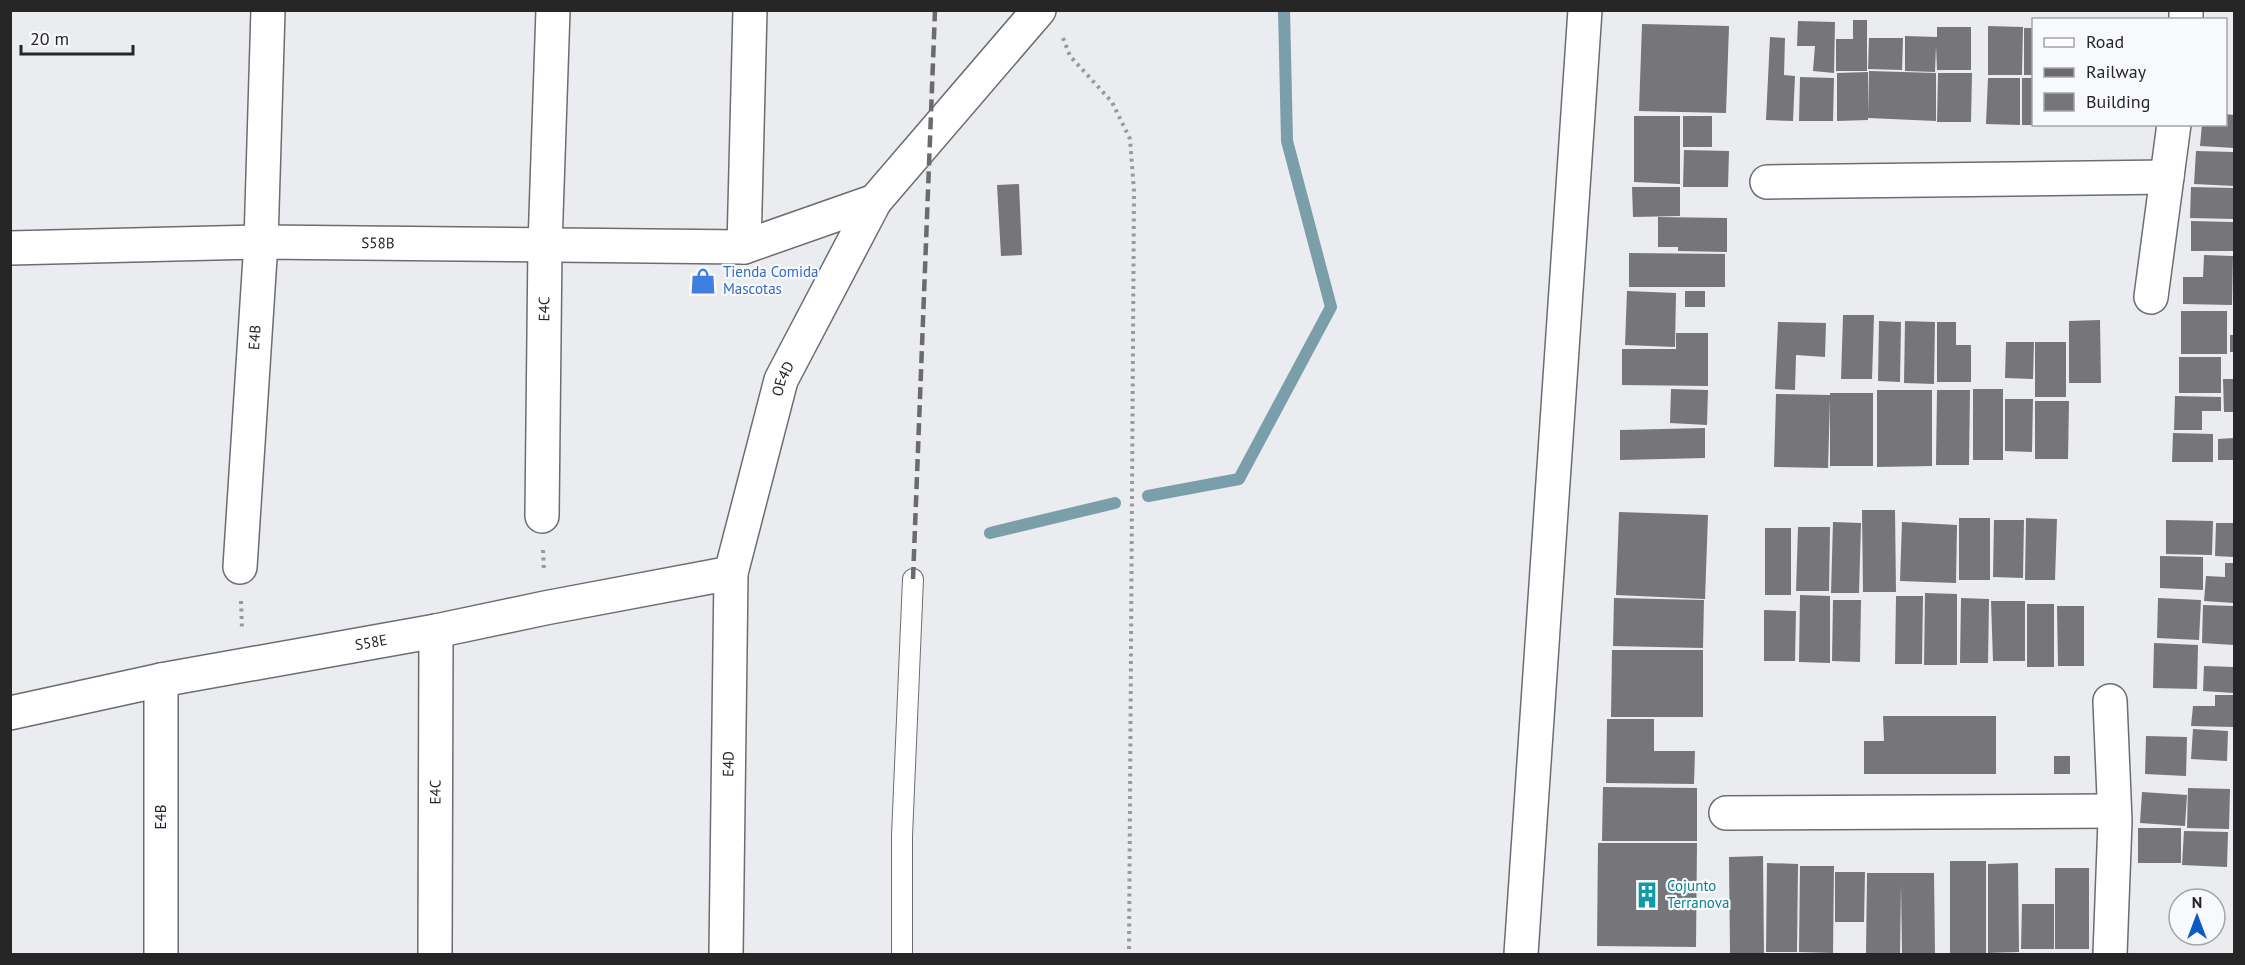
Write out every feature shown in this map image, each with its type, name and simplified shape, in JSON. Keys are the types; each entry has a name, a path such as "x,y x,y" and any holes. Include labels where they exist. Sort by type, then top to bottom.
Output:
{"street":[{"name":"E4B","path":"240,567 261,242 268,10"},
{"name":"E4C","path":"542,516 545,245 553,10"},
{"path":"744,247 750,10"},
{"path":"1521,954 1585,10"},
{"name":"OE4D","path":"731,573 781,380 875,201 1050,20"},
{"path":"2151,297 2174,126"},
{"path":"1767,182 2167,177"},
{"name":"S58B","path":"10,248 261,242 744,247 875,201"},
{"name":"S58E","path":"10,713 161,680 436,631 731,573"},
{"name":"E4D","path":"726,954 731,573"},
{"name":"E4C","path":"435,954 436,631"},
{"name":"E4B","path":"161,680 161,954"},
{"path":"2110,701 2115,834 2110,954"},
{"path":"1726,813 2113,811"}],"lane":[{"path":"902,954 903,836 913,579"}],"path":[{"path":"1050,20 1070,56 1112,102 1130,139 1134,190 1129,954"},
{"path":"542,516 545,608"},
{"path":"240,567 243,666"}],"building":[{"path":"1853,20 1867,20 1867,71 1836,71 1836,39 1853,39"},
{"path":"1798,21 1835,22 1834,73 1813,71 1815,46 1797,46"},
{"path":"1642,24 1729,26 1726,113 1639,111"},
{"path":"1988,26 2023,27 2022,75 1988,75"},
{"path":"1937,27 1971,27 1971,70 1937,70 1936,46 1935,72 1905,71 1905,36 1937,37"},
{"path":"2024,28 2032,28 2032,75 2024,75"},
{"path":"1770,37 1785,38 1784,75 1795,76 1793,121 1766,120"},
{"path":"1869,38 1903,38 1902,70 1868,69"},
{"path":"1869,71 1936,73 1936,121 1868,118 1868,120 1837,121 1837,73 1868,72 1869,115"},
{"path":"1938,73 1972,73 1971,122 1937,122"},
{"path":"1800,77 1834,78 1833,121 1799,121"},
{"path":"1988,78 2020,78 2020,125 1986,124"},
{"path":"2022,78 2032,78 2032,125 2022,125"},
{"path":"2227,114 2234,115 2234,148 2200,146 2202,126 2227,126"},
{"path":"1634,116 1680,116 1680,184 1634,182"},
{"path":"1683,116 1712,116 1712,147 1683,147"},
{"path":"1684,150 1729,151 1728,187 1683,187"},
{"path":"2196,151 2234,152 2234,186 2194,184"},
{"path":"1019,184 1022,255 1001,256 997,185"},
{"path":"1632,187 1680,187 1680,216 1633,217"},
{"path":"2191,187 2234,188 2234,219 2190,218"},
{"path":"1658,217 1727,218 1727,252 1678,251 1678,247 1658,247"},
{"path":"2191,221 2233,222 2233,251 2191,251"},
{"path":"1629,253 1725,254 1725,287 1629,287"},
{"path":"2204,255 2233,256 2232,305 2183,304 2183,277 2203,277"},
{"path":"1627,291 1676,293 1675,347 1625,345"},
{"path":"1685,291 1705,291 1705,307 1685,307"},
{"path":"2181,311 2227,311 2227,354 2181,354"},
{"path":"1843,315 1874,315 1872,379 1841,379"},
{"path":"2100,320 2101,383 2069,383 2069,321"},
{"path":"1879,321 1901,322 1900,382 1878,381"},
{"path":"1905,321 1935,322 1934,384 1904,383"},
{"path":"1778,322 1826,323 1825,357 1796,355 1795,390 1775,389"},
{"path":"1937,322 1956,322 1956,345 1971,345 1971,382 1937,382"},
{"path":"1676,333 1708,333 1708,386 1622,385 1622,349 1676,349"},
{"path":"2230,335 2234,335 2234,352 2230,352"},
{"path":"2006,342 2034,342 2033,379 2005,378"},
{"path":"2035,342 2066,342 2066,397 2035,397"},
{"path":"2179,357 2221,357 2221,393 2179,393"},
{"path":"2223,379 2234,379 2234,412 2224,412"},
{"path":"1671,389 1708,390 1707,425 1670,423"},
{"path":"1973,389 2003,389 2003,460 1973,460"},
{"path":"1877,390 1932,390 1932,466 1877,467"},
{"path":"1937,390 1970,390 1969,465 1936,465"},
{"path":"1830,393 1873,393 1873,466 1830,466 1830,399 1828,468 1774,467 1776,394 1830,395"},
{"path":"2175,396 2221,397 2221,411 2202,411 2202,430 2174,430"},
{"path":"2005,399 2033,399 2032,452 2005,451"},
{"path":"2035,401 2069,401 2068,459 2035,459"},
{"path":"1705,428 1705,458 1620,460 1620,430"},
{"path":"2173,433 2213,434 2213,462 2172,462"},
{"path":"2234,438 2234,460 2218,460 2218,439"},
{"path":"1862,510 1895,510 1896,592 1863,592"},
{"path":"1619,512 1708,515 1705,599 1616,595"},
{"path":"1959,518 1990,518 1990,580 1959,580"},
{"path":"2026,518 2057,519 2055,580 2025,580"},
{"path":"1994,520 2024,520 2023,578 1993,577"},
{"path":"2166,520 2213,521 2212,555 2166,554"},
{"path":"1833,522 1861,523 1859,593 1831,593"},
{"path":"1902,522 1957,525 1956,583 1900,581"},
{"path":"2216,523 2234,523 2234,557 2215,556"},
{"path":"1798,527 1830,527 1829,591 1796,591"},
{"path":"1765,528 1791,528 1791,595 1765,595"},
{"path":"2160,556 2203,557 2203,590 2160,588"},
{"path":"2225,563 2234,563 2234,603 2204,601 2206,576 2225,577"},
{"path":"1925,593 1957,594 1957,665 1924,665"},
{"path":"1800,595 1830,596 1830,663 1799,662"},
{"path":"1896,596 1923,596 1922,664 1895,664"},
{"path":"1614,598 1704,600 1703,648 1613,646"},
{"path":"1961,598 1989,599 1988,663 1960,663"},
{"path":"2158,598 2201,600 2199,640 2157,638"},
{"path":"1833,600 1861,600 1860,662 1832,661"},
{"path":"1991,601 2025,601 2025,661 1993,661"},
{"path":"2027,604 2054,604 2054,667 2027,667"},
{"path":"2203,605 2234,606 2234,645 2202,643"},
{"path":"2057,606 2084,606 2084,666 2058,666"},
{"path":"1764,610 1796,611 1795,661 1764,661"},
{"path":"2154,643 2198,645 2197,689 2153,688"},
{"path":"1612,650 1703,650 1703,717 1611,717"},
{"path":"2204,666 2234,667 2234,693 2203,691"},
{"path":"2215,695 2234,695 2234,727 2191,726 2193,706 2215,706"},
{"path":"1883,716 1996,716 1996,774 1864,774 1864,741 1884,741"},
{"path":"1607,719 1654,719 1654,751 1695,751 1694,784 1606,783"},
{"path":"2193,729 2228,731 2227,761 2191,759"},
{"path":"2146,736 2187,737 2186,776 2145,774"},
{"path":"2054,756 2070,756 2070,774 2054,774"},
{"path":"1603,787 1697,788 1697,841 1602,841"},
{"path":"2188,788 2230,789 2229,829 2187,828"},
{"path":"2142,792 2187,795 2185,826 2140,823"},
{"path":"2138,828 2181,828 2181,863 2138,863"},
{"path":"2184,831 2228,832 2227,867 2182,865"},
{"name":"Cojunto Terranova","path":"1598,843 1697,843 1696,947 1597,946"},
{"path":"1763,856 1764,954 1730,954 1729,857"},
{"path":"1950,861 1986,861 1986,954 1950,954"},
{"path":"1767,863 1798,864 1797,952 1766,952"},
{"path":"2018,863 2019,952 1988,953 1988,864"},
{"path":"1800,866 1834,866 1833,953 1799,952"},
{"path":"2055,868 2089,868 2089,949 2055,949"},
{"path":"1835,872 1865,872 1864,922 1835,922"},
{"path":"1867,873 1934,873 1935,953 1902,953 1901,884 1900,954 1866,954"},
{"path":"2022,904 2054,904 2054,949 2021,949"}],"waterway":[{"path":"1148,496 1239,479 1331,307 1287,141 1284,10"},
{"path":"990,533 1115,503"}],"railway":[{"path":"913,579 935,10"}],"place":[{"name":"Tienda Comida Mascotas","path":"703,281"},
{"name":"Cojunto Terranova","path":"1647,895"}]}
